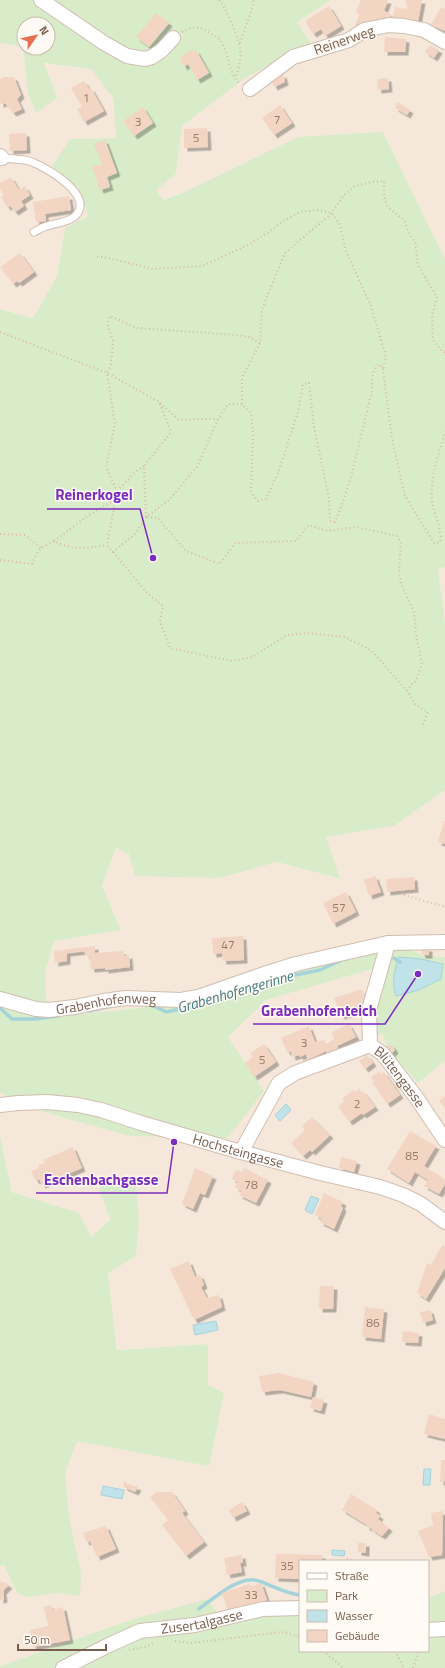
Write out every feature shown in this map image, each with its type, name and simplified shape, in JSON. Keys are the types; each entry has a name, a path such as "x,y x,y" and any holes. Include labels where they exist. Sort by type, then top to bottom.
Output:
{"street":[{"path":"40,0 104,43 127,56 145,59 152,57 162,50 173,38"},
{"name":"Reinerweg","path":"250,89 293,57 348,40 364,30 389,25 404,26 424,30 445,42"},
{"name":"Grabenhofenweg","path":"0,999 36,1009 49,1010 126,998 181,1000 198,997 296,964 388,943 445,942"},
{"name":"Blütengasse","path":"388,943 369,1010 370,1044 383,1054 416,1097 445,1140"},
{"path":"240,1152 279,1083 295,1073 370,1044"},
{"name":"Hochsteingasse","path":"0,1105 47,1102 78,1105 101,1110 240,1152 320,1174 380,1186 421,1204 445,1222"},
{"name":"Zusertalgasse","path":"63,1668 140,1631 195,1625 263,1608 299,1608"},
{"path":"429,1630 445,1629"}],"lane":[{"path":"1,157 29,161 54,173 68,184 80,202 80,209 73,217 60,223 46,226 34,232"}],"path":[{"path":"219,0 224,6 240,43"},
{"path":"235,79 240,67 240,43 254,3 253,0"},
{"path":"173,38 188,28 203,28 220,40 235,79 240,84 250,89"},
{"path":"242,404 242,378 260,343 262,309 285,253 332,213 342,196 355,186 384,181 384,195 387,206 404,220 409,234 415,242 418,265 437,297 432,316 433,340 443,352 445,352"},
{"path":"97,257 104,257 152,269 202,266 250,244 283,221 300,212 317,210 332,213 340,225 346,251 371,306 386,357 383,369 392,439 404,496 434,543 440,542 441,535 432,501 431,480 445,430"},
{"path":"118,491 106,467 115,424 107,373 111,365 113,341 107,323 110,316 137,328 236,335 248,337 260,343"},
{"path":"0,332 107,373 159,402 179,420 218,419"},
{"path":"113,552 135,534 146,517 169,500 197,467 218,419 228,404 242,404 251,413 253,434 251,492 258,501 266,499 278,473 298,412 303,384 309,384 314,427 329,498 330,521 335,522 351,480 372,392 373,376 376,366 379,364 383,369"},
{"path":"107,545 118,491 135,472 144,466 171,432 159,402"},
{"path":"144,466 146,517"},
{"path":"0,560 32,564 37,551 54,541 89,515 116,499"},
{"path":"146,517 158,518 186,551 220,564 235,543 296,542 309,524 328,531 356,527 397,536 400,542 399,571 401,584 414,612 422,664 416,681 407,691"},
{"path":"0,534 25,535 41,548"},
{"path":"54,541 65,547 77,549 107,545"},
{"path":"107,545 148,594 163,606 160,621 170,648 232,661 252,657 287,635 308,633 345,637 372,651 407,691 416,705 428,712 422,727"},
{"path":"404,895 445,907"},
{"path":"168,1640 191,1643 282,1632 299,1637"},
{"path":"118,1641 123,1649 130,1651 145,1647 155,1642"},
{"path":"324,1652 344,1668"},
{"path":"396,1652 404,1668"},
{"path":"413,1668 420,1652"}],"shaded area":[{"path":"331,0 445,0 445,259 383,132 162,200 156,190 176,174 182,126 247,77 311,43 297,22"},
{"path":"3,43 16,46 16,56 24,56 28,93 43,63 91,69 113,98 116,138 71,139 50,170 78,188 88,216 65,228 57,276 33,318 0,309 0,44"},
{"path":"445,567 445,622 438,569"},
{"path":"445,790 445,957 422,955 406,947 189,1002 47,1018 45,973 54,941 121,930 102,886 116,848 129,854 220,878 277,862 339,879 326,837 394,826"},
{"path":"376,968 376,1036 382,1034 387,1046 391,1044 395,1050 391,1053 418,1083 445,1061 445,1591 429,1598 429,1560 299,1560 299,1607 234,1616 133,1619 0,1666 0,1566 4,1565 11,1466 208,1385 208,1344 117,1350 108,1273 135,1177 98,1185 110,1220 91,1237 79,1213 12,1192 0,1135 0,1093 44,1112 264,1091 227,1037 266,1000"}],"green space":[{"path":"0,0 331,0 297,22 311,43 247,77 182,126 176,174 156,190 163,200 185,192 298,137 383,132 445,259 445,567 438,569 445,622 445,790 394,826 326,837 340,879 277,862 220,878 135,876 129,854 116,848 102,886 121,930 54,941 45,973 47,1018 189,1002 296,964 406,947 422,955 445,957 445,1061 418,1083 391,1054 395,1050 391,1044 386,1047 386,1042 382,1034 376,1036 376,968 266,1000 228,1037 264,1091 228,1138 129,1136 44,1112 0,1093 0,309 33,318 57,276 65,228 88,216 78,188 50,170 70,139 116,138 113,98 91,69 44,63 57,98 36,113 28,93 24,56 56,56 56,16 16,16 16,46 3,43 0,44"},
{"path":"0,1135 12,1192 79,1213 91,1237 110,1220 98,1185 135,1177 139,1219 136,1256 108,1273 117,1350 208,1344 208,1385 224,1393 209,1466 77,1441 65,1473 69,1517 81,1573 80,1596 60,1593 26,1597 17,1592 4,1565 0,1566"},
{"path":"445,1591 445,1668 0,1668 0,1666 133,1619 208,1599 220,1617 299,1607 299,1652 429,1652 429,1598"}],"water":[{"path":"398,957 421,959 443,964 441,979 419,990 396,996 394,982"},
{"path":"286,1104 291,1110 280,1121 275,1115"},
{"path":"311,1196 319,1199 312,1214 305,1210"},
{"path":"216,1321 218,1330 195,1335 193,1325"},
{"path":"424,1469 431,1469 430,1485 423,1485"},
{"path":"103,1486 124,1490 122,1499 101,1495"},
{"path":"332,1550 345,1551 344,1556 332,1555"}],"building":[{"path":"361,0 388,0 384,11 391,14 389,21 354,29 359,14 356,12"},
{"path":"407,0 422,0 418,22 393,18 395,7 407,9 405,2"},
{"path":"329,6 341,26 325,36 321,29 313,34 305,21"},
{"path":"441,7 445,9 445,31 431,25"},
{"path":"156,13 169,23 149,47 136,37"},
{"path":"385,37 406,39 405,52 384,52"},
{"path":"430,45 439,50 434,58 425,52"},
{"path":"192,50 193,52 196,50 209,73 197,80 188,64 184,67 179,58"},
{"path":"283,74 285,82 274,87 271,79"},
{"path":"4,77 14,77 21,95 17,99 22,109 13,113 5,103 0,104 0,79"},
{"path":"388,78 389,89 378,90 377,79"},
{"path":"84,81 89,89 91,88 104,111 84,122 77,109 82,107 71,88"},
{"path":"398,102 410,110 407,115 395,108"},
{"path":"280,105 292,123 274,135 262,118"},
{"path":"143,107 153,123 134,136 123,121"},
{"path":"207,128 208,147 184,148 184,129"},
{"path":"26,133 27,150 10,151 9,134"},
{"path":"105,140 117,173 107,177 110,187 100,190 92,167 102,164 94,144"},
{"path":"11,177 19,190 25,186 30,195 21,201 24,206 15,212 10,206 7,207 1,197 4,195 0,189 0,183"},
{"path":"69,196 71,210 45,214 46,221 36,222 33,202"},
{"path":"20,253 34,272 19,283 17,281 13,284 0,267"},
{"path":"445,821 445,844 438,842"},
{"path":"375,876 381,892 369,896 364,880"},
{"path":"414,877 415,889 387,892 386,879"},
{"path":"346,892 356,912 333,924 323,903"},
{"path":"243,936 244,960 223,961 222,953 213,954 212,938"},
{"path":"95,946 95,953 123,951 124,956 129,955 130,967 105,970 105,968 91,969 90,959 88,959 88,956 86,956 84,951 67,953 67,961 55,963 54,951"},
{"path":"421,948 429,948 429,955 422,955"},
{"path":"363,990 367,1003 361,1010 341,1016 334,998"},
{"path":"349,1024 356,1037 337,1046 338,1048 327,1054 326,1051 308,1060 306,1054 300,1057 299,1055 292,1057 291,1052 287,1052 281,1038 309,1026 315,1042 324,1040 326,1044 334,1039 332,1032"},
{"path":"264,1044 276,1062 254,1077 245,1063 253,1057 250,1053"},
{"path":"391,1044 395,1050 391,1054 386,1047"},
{"path":"367,1055 373,1063 365,1069 359,1061"},
{"path":"380,1071 381,1074 384,1072 400,1095 387,1104 372,1082 374,1081 371,1077"},
{"path":"359,1089 361,1092 363,1091 375,1107 363,1115 362,1113 349,1122 338,1106 344,1102 342,1099 353,1090 355,1092"},
{"path":"445,1096 445,1108 439,1101"},
{"path":"312,1117 330,1135 312,1152 310,1150 303,1156 291,1143 305,1130 302,1126"},
{"path":"410,1131 436,1146 424,1166 445,1179 445,1184 439,1194 424,1186 428,1180 415,1172 409,1183 387,1169"},
{"path":"73,1147 82,1168 42,1185 39,1179 36,1181 31,1171 39,1168 38,1165 45,1163 43,1160"},
{"path":"341,1157 357,1161 354,1172 339,1168"},
{"path":"195,1168 213,1176 205,1195 200,1193 193,1209 182,1204"},
{"path":"244,1168 268,1180 256,1203 239,1195 242,1191 235,1187 238,1182 232,1179 236,1170 242,1172"},
{"path":"324,1193 343,1202 341,1206 343,1208 334,1229 320,1222 322,1219 315,1215"},
{"path":"442,1245 445,1247 445,1268 426,1299 417,1293 427,1263 431,1265"},
{"path":"189,1261 195,1277 200,1275 204,1285 201,1287 207,1298 219,1295 222,1307 194,1320 170,1269"},
{"path":"320,1286 334,1286 333,1309 319,1309"},
{"path":"365,1307 384,1309 381,1339 362,1337"},
{"path":"430,1310 433,1320 423,1323 420,1312"},
{"path":"403,1331 419,1333 418,1343 402,1342"},
{"path":"279,1373 314,1382 311,1397 280,1390 262,1392 259,1376"},
{"path":"313,1397 324,1400 321,1411 310,1408"},
{"path":"429,1414 445,1419 445,1439 424,1434"},
{"path":"441,1460 445,1460 445,1481 440,1482"},
{"path":"123,1482 127,1482 127,1485 129,1484 138,1487 135,1492 124,1487"},
{"path":"157,1492 172,1492 185,1511 182,1513 204,1542 186,1556 162,1525 168,1520 150,1497"},
{"path":"351,1494 377,1510 376,1513 380,1516 378,1519 389,1528 382,1536 371,1529 372,1528 366,1527 367,1525 342,1510"},
{"path":"242,1502 247,1511 233,1518 229,1510"},
{"path":"443,1511 442,1555 429,1557 418,1531 433,1525 431,1513"},
{"path":"106,1526 116,1549 97,1557 90,1541 86,1542 83,1533"},
{"path":"358,1543 366,1543 366,1553 358,1552"},
{"path":"276,1554 322,1555 322,1560 299,1560 299,1579 275,1578"},
{"path":"242,1555 243,1563 240,1563 242,1572 227,1575 224,1558"},
{"path":"0,1579 1,1583 4,1582 9,1585 3,1591 4,1599 0,1600"},
{"path":"261,1583 267,1600 229,1613 222,1593 249,1584 252,1586"},
{"path":"51,1605 52,1610 63,1607 70,1640 33,1647 30,1630 48,1626 44,1607"}],"waterway":[{"name":"Grabenhofengerinne","path":"394,958 400,962"},
{"name":"Grabenhofengerinne","path":"150,1004 166,1012 191,1007 230,997 295,975 320,970 344,959"},
{"name":"Grabenhofengerinne","path":"89,1011 111,1006"},
{"name":"Grabenhofengerinne","path":"0,1008 12,1019 35,1019 58,1016"},
{"path":"199,1609 235,1584 244,1581 259,1581 284,1591 299,1595"}],"place":[{"name":"Reinerkogel","path":"153,558"},
{"name":"Grabenhofenteich","path":"418,974"},
{"name":"Eschenbachgasse","path":"174,1142"}]}
